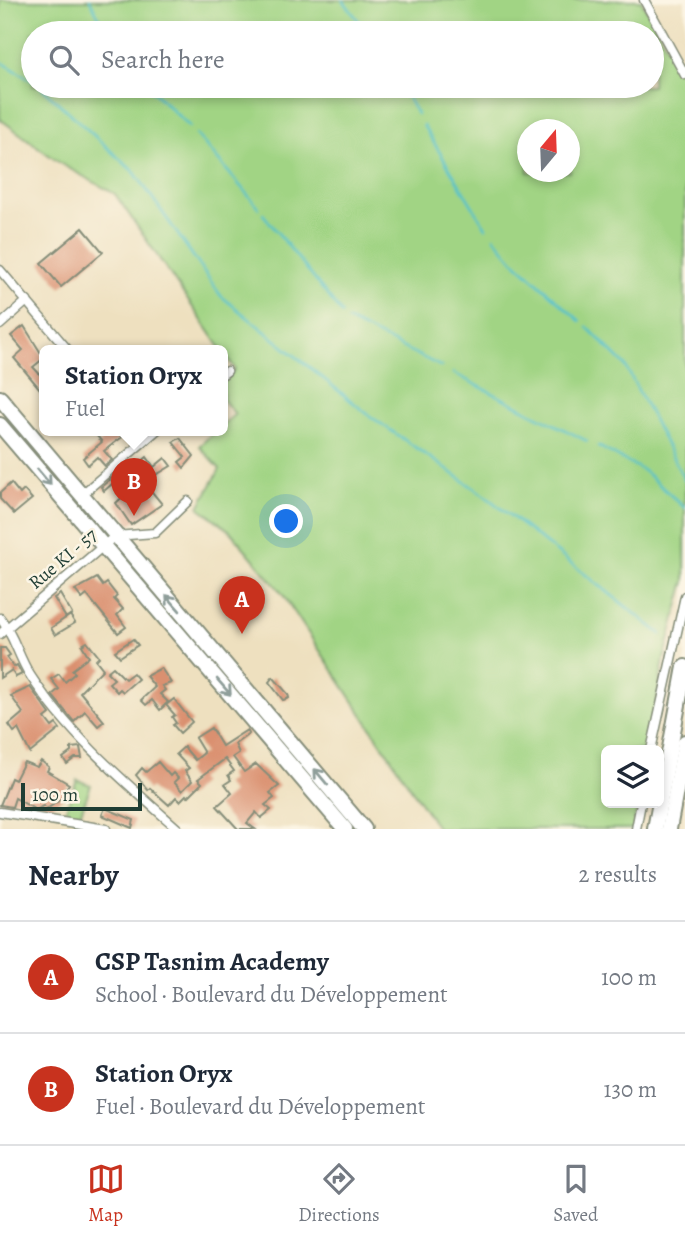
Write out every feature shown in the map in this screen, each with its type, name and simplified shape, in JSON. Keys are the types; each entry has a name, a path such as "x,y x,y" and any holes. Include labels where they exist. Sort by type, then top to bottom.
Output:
{"highway":[{"path":"0,398 80,496 364,829"},
{"path":"0,425 345,829"},
{"path":"655,829 685,667"},
{"path":"669,829 685,743"}],"street":[{"path":"644,0 655,21"},
{"path":"664,37 685,75"},
{"path":"0,270 64,345"},
{"path":"0,326 27,302"},
{"path":"140,436 144,441"},
{"path":"80,496 150,436"},
{"path":"115,536 155,533 188,501"},
{"name":"Rue KI - 57","path":"0,634 115,536"},
{"path":"652,745 685,596"},
{"path":"0,618 8,627 29,674 47,697 119,775 178,829"},
{"path":"636,829 640,808"},
{"path":"0,812 106,829"}],"green space":[{"path":"0,0 641,0 653,21 21,21 21,98 664,98 664,42 685,80 685,581 664,659 649,745 601,745 601,808 637,808 633,829 438,829 281,592 230,531 199,507 220,469 199,446 210,436 228,436 228,420 235,414 228,406 228,378 235,369 228,359 228,345 219,345 115,194 61,164 0,119"},
{"path":"77,780 91,785 78,820 64,814"}],"building":[{"path":"83,228 103,252 61,287 41,263"},
{"path":"24,326 39,350 39,362 33,367 39,374 39,388 14,358 23,350 11,336"},
{"path":"97,436 122,437 104,451 112,460 105,466 97,457 88,465 83,458 102,442"},
{"path":"180,438 194,456 184,468 179,462 185,457 173,442"},
{"path":"147,457 154,467 165,458 171,466 156,475 153,472 143,481 162,504 131,525 116,503 126,494 112,484 104,491 101,487 114,476 125,485 138,473 134,468"},
{"path":"11,483 20,494 24,490 32,499 14,514 0,499 0,493"},
{"path":"97,578 103,586 107,583 117,596 114,599 123,609 117,615 126,627 118,633 87,595 82,599 75,590"},
{"path":"60,594 72,614 66,618 54,598"},
{"path":"70,615 75,623 55,635 51,628"},
{"path":"133,639 138,645 120,657 115,651"},
{"path":"87,642 99,657 96,660 103,669 80,692 104,721 98,726 85,711 74,722 52,695 59,689 51,679 59,674 65,682 75,673 72,670 89,657 82,645"},
{"path":"0,648 5,648 10,655 7,657 14,667 17,665 22,674 16,677 12,670 0,678"},
{"path":"113,667 125,679 133,673 138,679 123,692 120,689 117,692 109,683 114,679 107,672"},
{"path":"161,668 171,683 162,686 165,690 160,694 168,702 160,710 152,700 146,705 141,700 155,687 146,676"},
{"path":"273,677 289,698 283,700 269,682"},
{"path":"30,687 50,714 45,718 52,727 56,724 60,729 30,753 18,729 14,732 9,725 23,713 11,696"},
{"path":"174,699 192,722 180,733 173,725 176,723 172,717 175,715 166,705"},
{"path":"211,728 222,746 247,730 249,734 235,744 239,753 233,757 244,772 256,764 279,786 270,793 274,798 265,805 271,810 261,818 256,812 247,823 255,829 238,829 217,806 232,793 225,784 231,780 228,775 234,771 225,759 198,779 202,783 188,797 186,795 180,801 176,797 169,805 150,788 148,790 136,775 142,768 146,772 158,762 170,776 173,773 178,778 174,782 182,791 192,781 185,771 189,768 176,754 184,747 195,760 204,753 195,738"},
{"path":"80,747 82,758 75,758 67,764 63,758 71,752 71,748"},
{"path":"41,761 49,767 47,771 69,784 63,793 65,796 47,809 43,806 36,810 15,798 12,807 0,805 11,778 15,780 24,762 37,767"},
{"path":"105,808 134,820 132,828 102,815"}],"waterway":[{"path":"90,0 101,21"},
{"path":"343,0 359,21"},
{"path":"0,61 21,74"},
{"path":"53,98 135,173 221,296 370,416 484,495 661,634"},
{"path":"160,98 190,127"},
{"path":"408,98 417,114"},
{"path":"423,125 486,228"},
{"path":"196,134 259,208"},
{"path":"263,214 342,314"},
{"path":"494,237 516,263 580,321"},
{"path":"347,320 442,367"},
{"path":"587,327 625,365 685,481"},
{"path":"453,373 587,441"},
{"path":"598,446 644,471 685,508"}],"place":[{"name":"Station Oryx","path":"134,516"},
{"name":"CSP Tasnim Academy","path":"242,634"}]}
